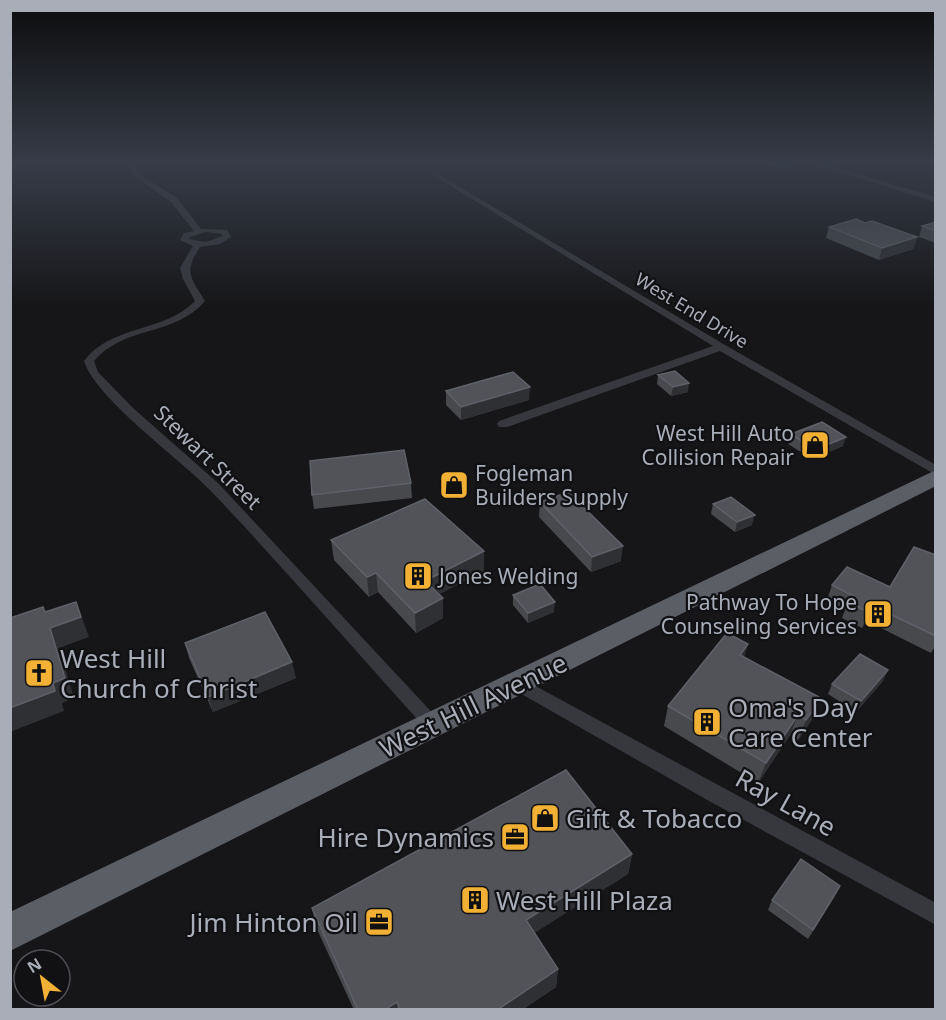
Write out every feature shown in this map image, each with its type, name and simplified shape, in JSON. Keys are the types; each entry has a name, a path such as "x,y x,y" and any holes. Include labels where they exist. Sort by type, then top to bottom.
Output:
{"highway":[{"name":"West Hill Avenue","path":"10,932 936,477"}],"street":[{"name":"Stewart Street","path":"181,212 198,238 184,272 187,282 200,301 195,308 178,319 134,333 95,350 89,361 93,373 129,410 213,486 433,725"},
{"name":"West End Drive","path":"496,212 721,347 936,471"},
{"path":"503,424 721,347"},
{"name":"Ray Lane","path":"517,683 936,915"}],"building":[{"path":"856,219 865,223 872,221 917,237 882,248 829,227"},
{"path":"936,222 936,231 922,226"},
{"path":"675,371 689,383 673,387 658,375"},
{"path":"513,372 530,387 461,407 446,391"},
{"path":"822,422 846,437 815,450 791,434"},
{"path":"404,450 411,483 312,495 310,461"},
{"path":"568,492 623,546 592,557 540,502"},
{"path":"731,497 755,515 737,522 713,504"},
{"name":"Jones Welding","path":"425,499 484,551 425,581 443,598 415,613 376,573 367,577 331,540"},
{"path":"914,547 936,555 936,636 873,606 868,612 848,602 853,596 832,585 847,567 890,587"},
{"path":"540,584 555,602 528,613 513,595"},
{"path":"76,602 81,617 50,628 65,678 53,683 55,691 10,708 10,618 43,607 45,612"},
{"path":"265,612 292,662 208,697 185,643"},
{"path":"727,633 748,644 740,655 821,698 806,720 798,715 766,763 668,706"},
{"path":"860,654 888,670 861,701 832,684"},
{"name":"West Hill Plaza","path":"566,770 632,854 526,920 558,969 497,1010 400,1010 397,1002 384,1010 358,1010 312,908"},
{"path":"801,859 840,886 813,930 772,900"}],"place":[{"name":"West Hill Auto Collision Repair","path":"815,445"},
{"name":"Fogleman Builders Supply","path":"454,485"},
{"name":"Jones Welding","path":"418,576"},
{"name":"Pathway To Hope Counseling Services","path":"878,614"},
{"name":"West Hill Church of Christ","path":"39,673"},
{"name":"Oma's Day Care Center","path":"707,722"},
{"name":"Gift & Tobacco","path":"545,818"},
{"name":"Hire Dynamics","path":"515,837"},
{"name":"West Hill Plaza","path":"475,900"},
{"name":"Jim Hinton Oil","path":"379,922"}]}
